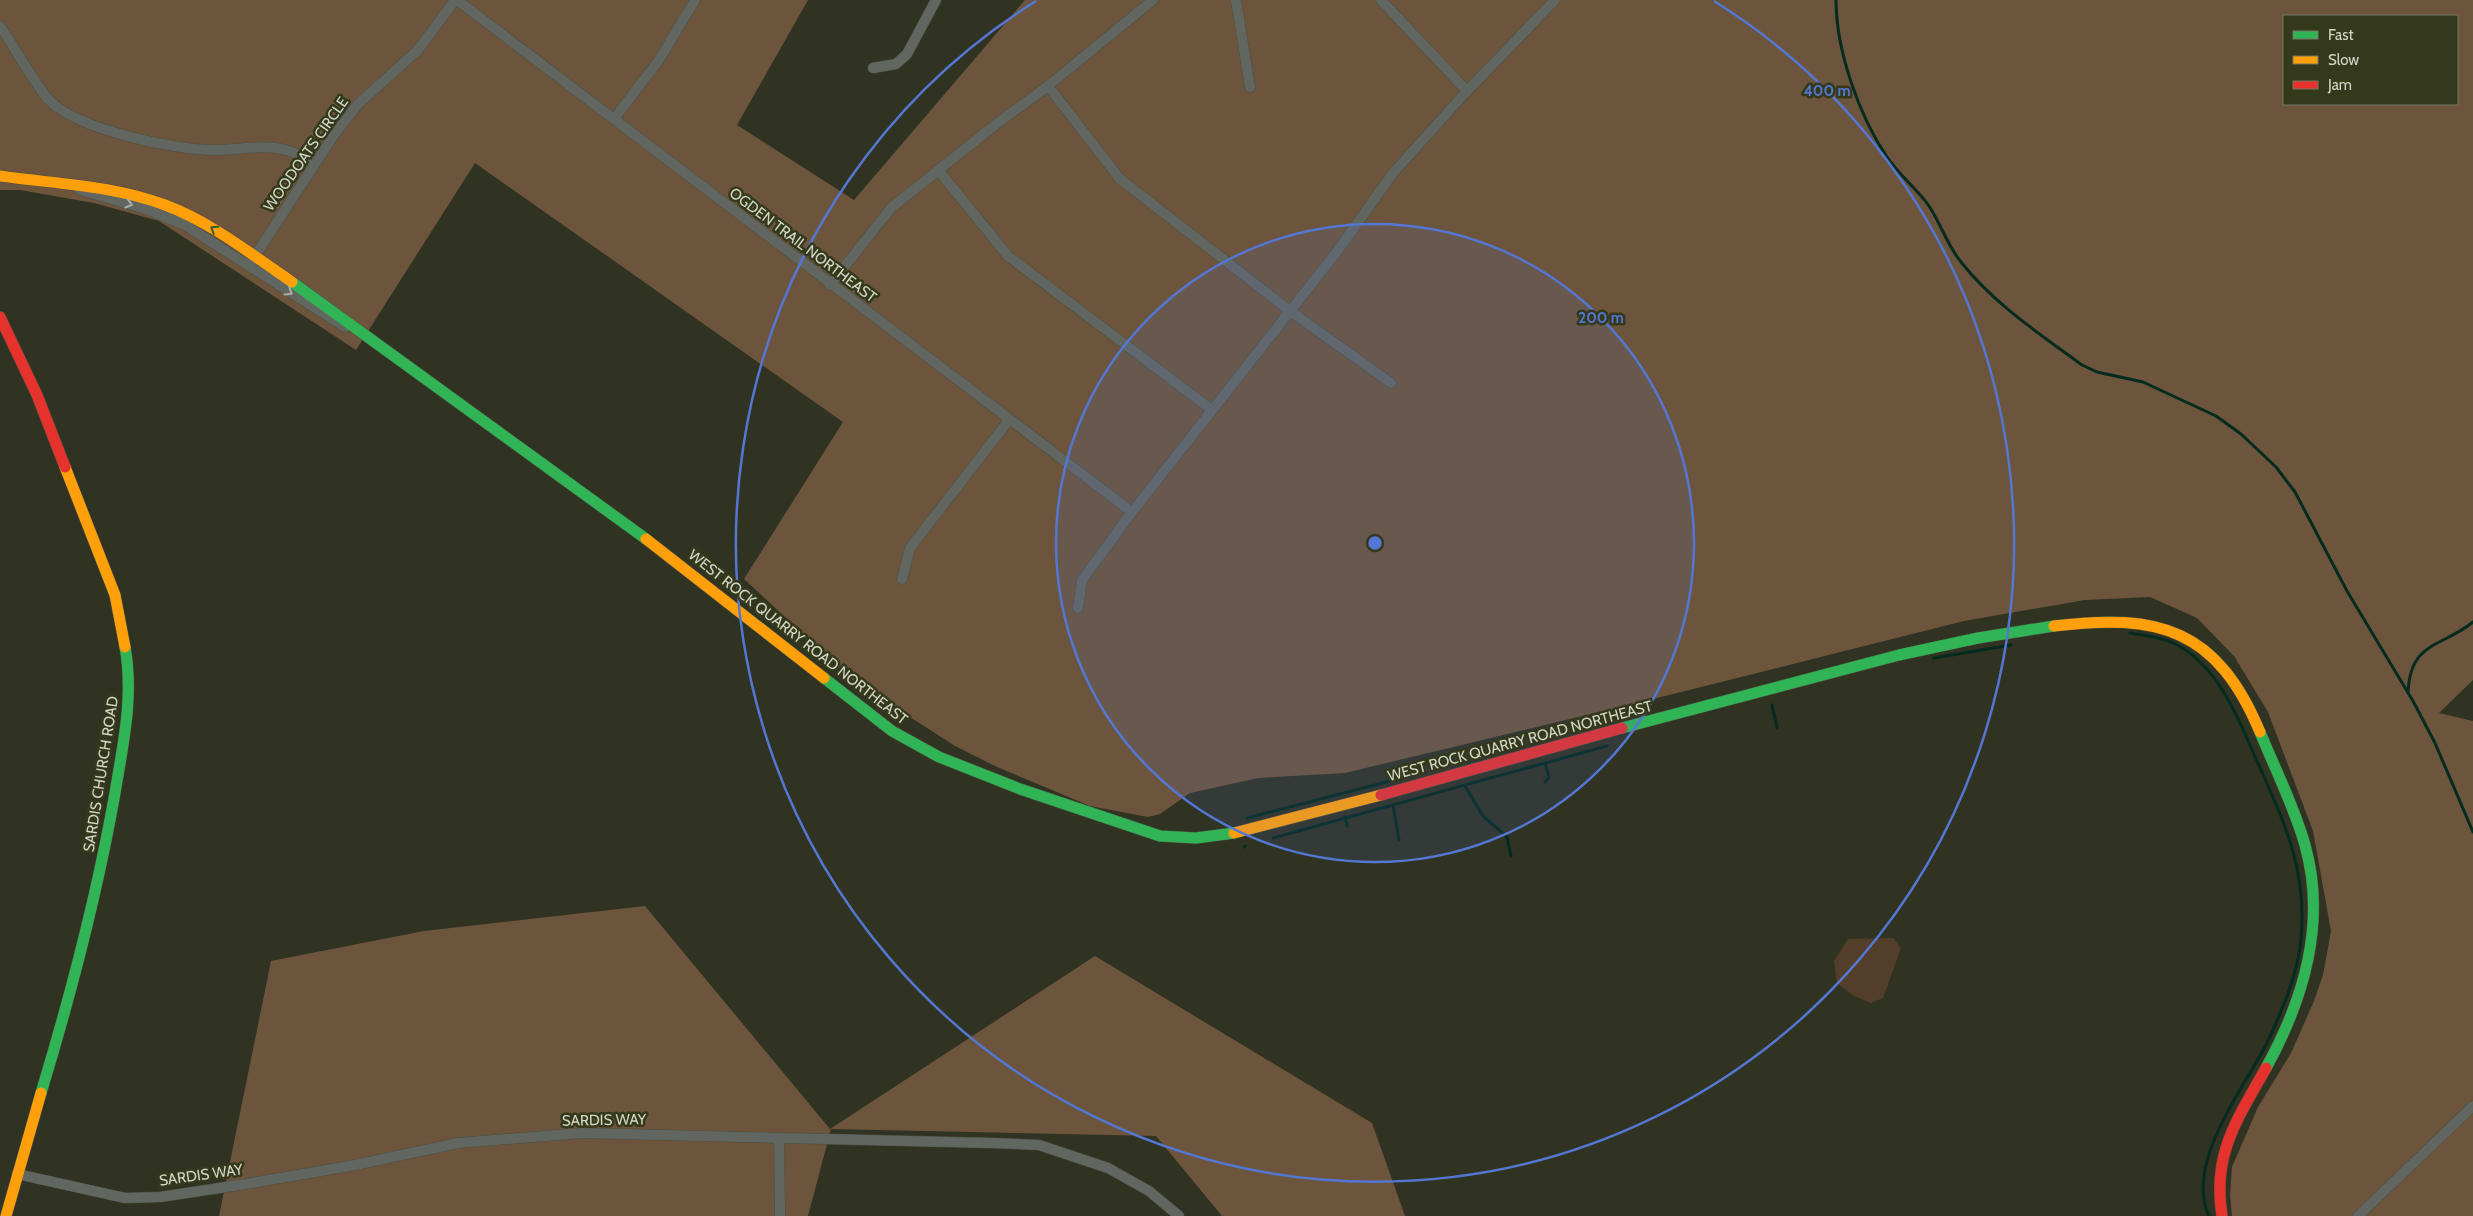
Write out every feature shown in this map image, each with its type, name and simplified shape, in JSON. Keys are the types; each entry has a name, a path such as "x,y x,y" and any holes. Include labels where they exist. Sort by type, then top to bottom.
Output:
{"street":[{"name":"OGDEN TRAIL NORTHEAST","path":"456,0 1132,512"},
{"name":"WOODOATS CIRCLE","path":"251,261 315,164 358,104 418,50 456,0"},
{"path":"614,119 659,60 695,0"},
{"path":"873,68 896,64 906,54 936,0"},
{"path":"830,285 892,208 995,125 1048,86 1153,0"},
{"path":"1236,0 1250,88"},
{"path":"1381,0 1467,91"},
{"path":"1078,608 1082,580 1132,512 1339,249 1393,173 1467,91 1555,0"},
{"path":"0,26 49,100 79,121 117,133 189,150 218,150 248,146 282,148 315,164"},
{"path":"1048,86 1120,179 1290,311 1391,383"},
{"path":"939,171 1008,256 1212,410"},
{"name":"WEST ROCK QUARRY ROAD NORTHEAST","path":"1,176 106,188 166,205 207,225 251,261 330,308 368,338 467,406 623,521 892,732 939,757 1020,789 1119,824 1166,837 1206,838 1255,829 1748,694 1962,640 2060,625 2110,621 2147,625 2181,635 2203,648 2223,667 2246,703 2297,820 2308,856 2314,896 2312,943 2299,994 2276,1050 2234,1126 2221,1160 2217,1191 2222,1216"},
{"name":"SARDIS CHURCH ROAD","path":"0,317 37,395 115,595 129,669 129,710 103,860 71,994 6,1216"},
{"path":"902,579 910,548 1009,420"},
{"path":"2358,1216 2473,1106"},
{"name":"SARDIS WAY","path":"17,1174 125,1198 160,1197 355,1164 458,1143 582,1133 730,1135 779,1139 1039,1145 1108,1168 1149,1191 1179,1216"},
{"path":"779,1139 780,1216"}],"shaded area":[{"path":"0,0 808,0 737,125 854,200 1025,0 2473,0 2473,680 2439,713 2473,721 2473,1216 2232,1216 2230,1195 2232,1167 2258,1107 2291,1053 2314,1001 2323,975 2331,931 2313,831 2268,712 2234,656 2197,618 2150,597 2085,600 1964,621 1669,695 1345,773 1258,778 1190,793 1160,814 1148,817 1090,806 997,767 955,746 854,681 744,579 843,422 475,163 356,350 159,221 94,203 20,190 0,190"},
{"path":"645,906 830,1129 1095,956 1372,1123 1405,1216 1222,1216 1156,1136 831,1129 808,1216 219,1216 271,961 424,931"},
{"path":"1893,938 1901,948 1883,998 1871,1003 1854,996 1837,983 1834,961 1848,939"}],"waterway":[{"path":"1836,0 1840,40 1845,61 1867,122 1887,157 1929,206 1956,255 1974,277 2018,318 2082,365 2097,372 2143,382 2216,416 2241,434 2276,467 2295,492 2347,591 2413,701 2435,743 2473,832"},
{"path":"2408,693 2414,664 2421,655 2429,648 2473,622"},
{"path":"2130,633 2166,640 2185,650 2210,672 2220,686 2243,730 2281,816 2296,861 2300,885 2302,911 2301,939 2297,966 2284,1005 2267,1043 2232,1104 2210,1150 2204,1173 2203,1195 2209,1216"},
{"path":"1934,658 2011,645"},
{"path":"1772,705 1777,728"},
{"path":"1273,838 1607,746"},
{"path":"1545,763 1549,777 1545,782"},
{"path":"1247,818 1379,784 1412,774 1422,768"},
{"path":"1465,786 1483,816 1507,837 1511,856"},
{"path":"1393,805 1399,840"},
{"path":"1345,817 1347,826"}],"traffic: fast":[{"path":"292,282 646,539"},
{"path":"1622,728 1899,655 1978,638 2054,626"},
{"path":"41,1093 63,1019 108,831 121,757 128,702 125,647"},
{"path":"824,678 892,731 939,757 1020,789 1160,836 1196,838 1234,833"},
{"path":"2260,732 2301,830 2311,874 2314,903 2308,960 2301,988 2291,1015 2266,1068"}],"traffic: slow":[{"path":"0,176 104,189 145,198 165,205 199,220 292,282"},
{"path":"65,467 115,595 125,647"},
{"path":"646,539 824,678"},
{"path":"2054,626 2124,623 2154,627 2180,635 2204,650 2224,670 2243,697 2260,732"},
{"path":"1234,833 1381,795"},
{"path":"6,1216 41,1093"}],"traffic: jam":[{"path":"0,317 37,395 65,467"},
{"path":"1381,795 1622,728"},
{"path":"2222,1216 2221,1174 2229,1138 2245,1104 2266,1068"}]}
